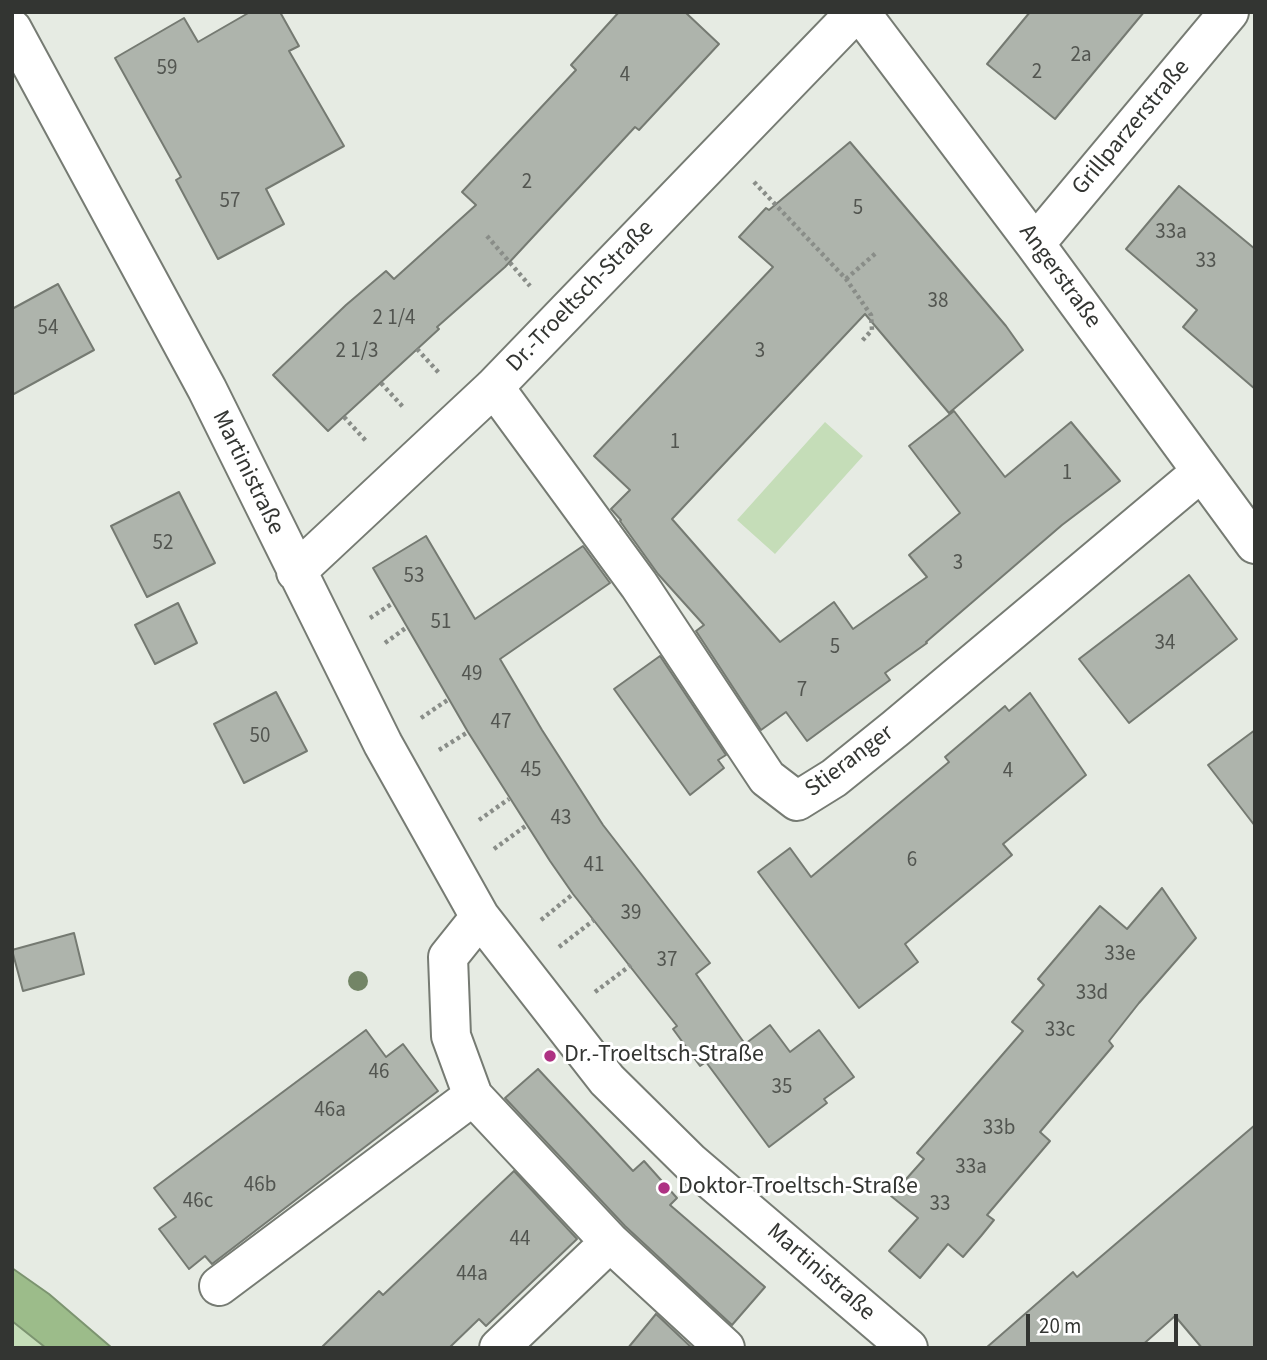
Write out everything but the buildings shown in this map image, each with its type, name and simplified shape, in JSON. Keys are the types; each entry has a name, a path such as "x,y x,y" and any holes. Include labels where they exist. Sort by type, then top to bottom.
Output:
{"street":[{"name":"Dr.-Troeltsch-Straße","path":"296,572 494,387 858,12"},
{"name":"Angerstraße","path":"858,12 1035,244 1255,544"},
{"name":"Grillparzerstraße","path":"1035,244 1230,12"},
{"name":"Martinistraße","path":"12,29 207,389 389,754 480,917 607,1080 690,1162 908,1348"},
{"name":"Stieranger","path":"494,387 639,585 766,778 797,801 834,778 896,728 1201,472"},
{"path":"480,917 448,957 451,1036 473,1096 610,1242 725,1348"},
{"path":"219,1286 473,1096"},
{"path":"499,1348 610,1242"}],"path":[{"path":"724,149 846,279 871,315 872,330 861,342"},
{"path":"488,236 558,319"},
{"path":"846,279 876,253"}],"shaded area":[{"path":"825,422 863,456 775,554 737,520"},
{"path":"12,1268 49,1294 112,1348 46,1348 12,1321"},
{"path":"12,1321 25,1330 46,1348 12,1348"}],"place":[{"name":"Dr.-Troeltsch-Straße","path":"550,1056"},
{"name":"Doktor-Troeltsch-Straße","path":"664,1188"}]}
